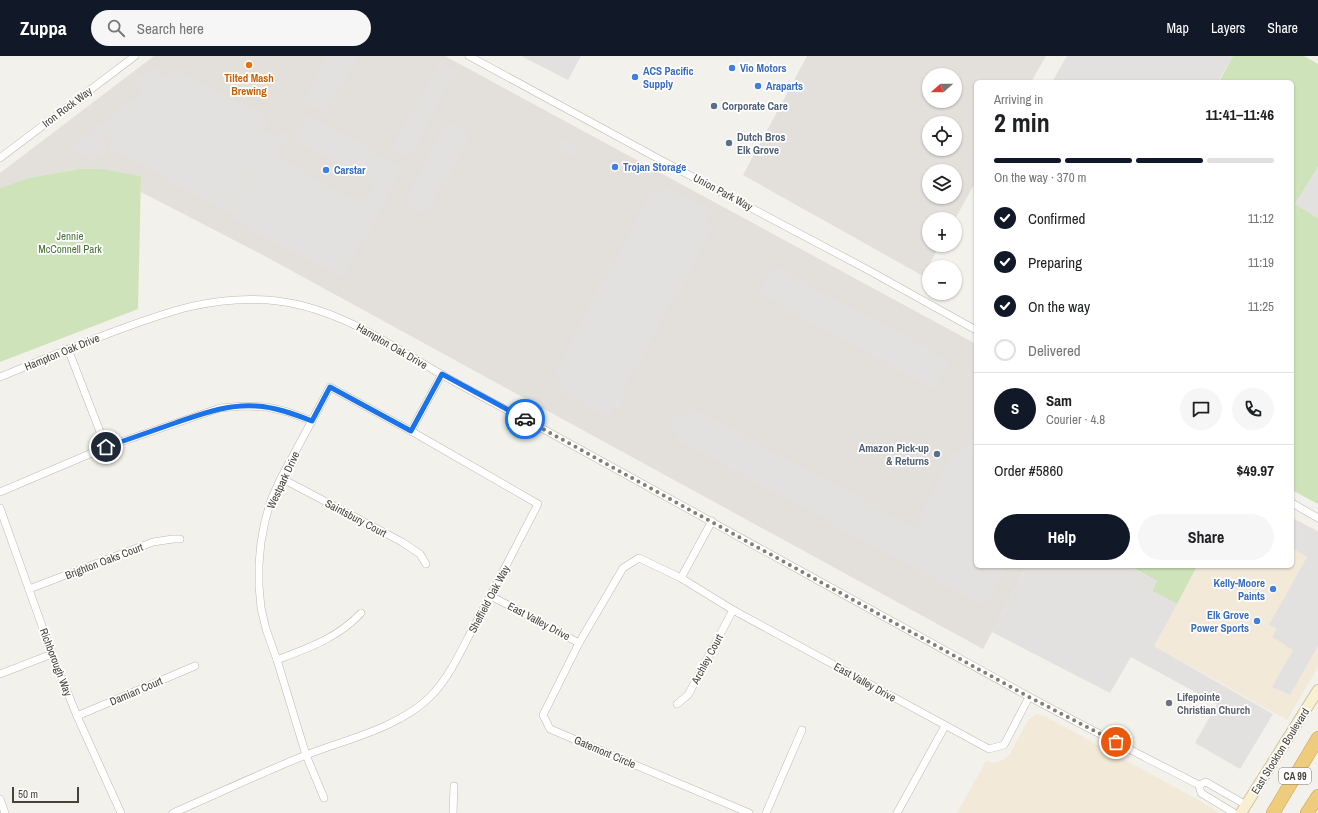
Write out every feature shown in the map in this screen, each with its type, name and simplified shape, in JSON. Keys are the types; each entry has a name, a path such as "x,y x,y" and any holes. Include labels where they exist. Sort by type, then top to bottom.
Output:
{"highway":[{"name":"CA 99","path":"1273,813 1318,738"},
{"name":"CA 99","path":"1307,813 1318,796"}],"main road":[{"name":"East Stockton Boulevard","path":"1243,809 1318,690"}],"street":[{"name":"Iron Rock Way","path":"0,158 135,56"},
{"name":"Union Park Way","path":"469,56 870,270 974,329"},
{"name":"Hampton Oak Drive","path":"0,377 68,349 178,309 203,303 228,300 266,300 291,303 316,309 364,329 442,374 712,521 1029,697 1198,785 1201,793 1234,813"},
{"path":"68,349 106,447"},
{"path":"411,431 442,374"},
{"name":"Westpark Drive","path":"324,798 306,755 266,629 259,586 261,542 265,521 271,500 281,478 330,387 411,431"},
{"path":"0,492 106,447 209,411 232,406 267,407 288,412 312,421"},
{"name":"Sheffield Oak Way","path":"306,755 385,726 402,717 430,697 446,677 491,596 538,504 411,431"},
{"name":"Saintsbury Court","path":"281,478 402,542 420,554 426,564"},
{"path":"1294,504 1318,518"},
{"name":"Richborough Way","path":"0,508 52,654 77,716 120,813"},
{"path":"681,578 712,521"},
{"name":"Brighton Oaks Court","path":"29,589 144,545 163,540 180,539"},
{"name":"East Valley Drive","path":"491,596 579,642 623,568 638,558 681,578 733,610 988,749 1004,745 1029,697"},
{"name":"Archley Court","path":"677,704 688,695 733,610"},
{"path":"277,660 330,638 346,628 361,613"},
{"name":"Gatemont Circle","path":"579,642 543,715 550,729 749,813"},
{"path":"0,674 52,654"},
{"name":"Damian Court","path":"77,716 195,666"},
{"path":"897,813 945,726"},
{"path":"766,813 802,730"},
{"path":"173,813 306,755"},
{"name":"Hampton Oak Drive","path":"1198,785 1206,782 1243,809"},
{"path":"453,813 454,786"},
{"path":"0,799 6,813"}],"shaded area":[{"path":"154,56 445,56 974,343 974,568 1026,568 983,649 261,254 141,192 141,176 80,169 28,178 0,188 0,173"},
{"path":"328,56 358,56 327,112 304,100"},
{"path":"523,56 581,56 568,80"},
{"path":"807,56 1046,56 1032,80 974,80 974,185 959,212 922,212 922,252 936,252 932,260 922,260 922,275 743,175"},
{"path":"1067,56 1233,56 1219,80 1053,80"},
{"path":"441,61 456,72 409,158 391,148"},
{"path":"155,67 163,78 169,76 173,67 269,119 264,128 273,134 232,209 226,212 109,147 114,139 113,137 108,137 101,141 107,149 93,161 87,153 79,158 71,147 142,92 135,81"},
{"path":"308,115 403,168 343,278 230,218 277,130 288,136 277,157 364,205 375,183 294,139"},
{"path":"447,122 470,135 427,215 403,202"},
{"path":"562,139 581,151 576,159 557,149"},
{"path":"1318,167 1318,218 1295,204"},
{"path":"669,186 712,211 707,220 713,224 709,236 623,391 621,411 615,408 609,418 558,390 563,379 554,373 652,190 663,195"},
{"path":"775,267 949,360 934,389 758,293"},
{"path":"690,407 914,527 954,452 960,456 974,430 974,568 1006,568 984,606 674,438 678,431 669,426 676,414 684,417"},
{"path":"1294,518 1318,531 1318,667 1287,720 1154,646 1196,568 1294,568"},
{"path":"1294,519 1318,532 1318,646 1290,695 1272,687 1293,650 1272,637 1277,628 1269,625 1307,557 1294,549"},
{"path":"1026,568 1133,568 1157,581 1152,591 1177,604 1154,646 1273,714 1240,769 1195,743 1217,704 1131,657 1110,693 992,632"},
{"path":"1037,714 1044,716 1100,746 1115,756 1118,756 1213,808 1218,813 957,813 986,761 994,763 1005,759 1010,754 1028,720"}],"green space":[{"path":"1233,56 1304,56 1318,64 1318,167 1295,204 1318,218 1318,504 1294,491 1294,80 1220,80"},
{"name":"Jennie McConnell Park","path":"80,169 101,169 141,176 138,309 0,362 0,188 28,178"},
{"path":"1134,568 1196,568 1177,604 1152,591 1157,581"}],"way so far":[{"path":"525,419 1029,697 1116,742"}],"place":[{"name":"Tilted Mash Brewing","path":"249,65"},
{"name":"Vio Motors","path":"732,68"},
{"name":"ACS Pacific Supply","path":"635,77"},
{"name":"Araparts","path":"758,86"},
{"name":"Corporate Care","path":"714,106"},
{"name":"Dutch Bros Elk Grove","path":"729,143"},
{"name":"Trojan Storage","path":"615,167"},
{"name":"Carstar","path":"326,170"},
{"name":"Amazon Pick-up & Returns","path":"937,454"},
{"name":"Kelly-Moore Paints","path":"1273,589"},
{"name":"Elk Grove Power Sports","path":"1257,621"},
{"name":"Lifepointe Christian Church","path":"1169,703"}],"route":[{"path":"106,447 209,411 232,406 255,406 278,409 312,421 330,387 411,431 442,374 525,419"}]}
